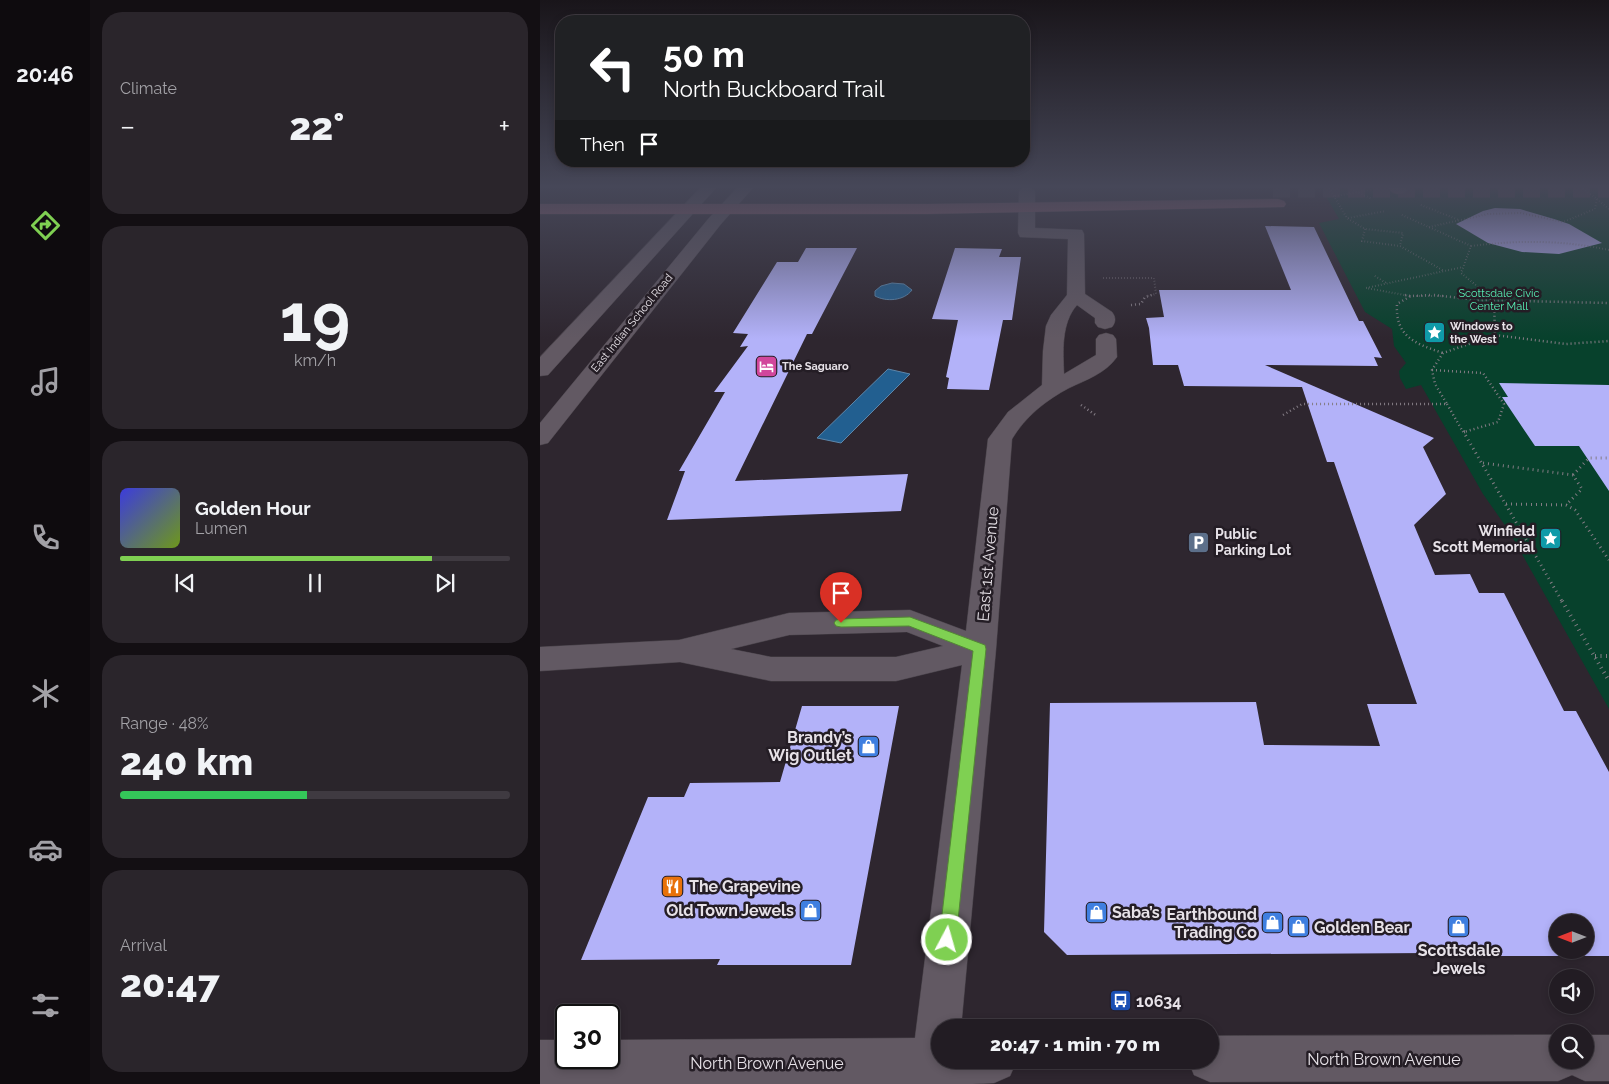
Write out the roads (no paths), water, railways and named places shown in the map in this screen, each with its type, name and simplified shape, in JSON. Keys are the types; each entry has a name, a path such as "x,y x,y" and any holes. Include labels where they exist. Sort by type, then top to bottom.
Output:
{"street":[{"path":"540,370 660,239"},
{"name":"East Indian School Road","path":"540,438 702,239"},
{"path":"1053,388 1054,343 1057,320 1066,303 1076,296 1076,239"},
{"name":"East 1st Avenue","path":"932,1077 980,649 1000,439 1009,423 1026,407 1053,388 1094,369 1107,357 1105,316 1076,296"},
{"path":"540,659 679,651 789,624 910,621 980,649"},
{"path":"679,651 771,669 896,669 980,649"},
{"name":"North Brown Avenue","path":"1219,1059 1549,1058"},
{"path":"1594,1058 1609,1058"},
{"name":"North Brown Avenue","path":"540,1063 932,1077 961,1069"}],"water":[{"path":"892,283 904,284 912,290 909,294 900,298 889,300 875,296 875,291 881,286"},
{"path":"888,369 910,374 841,443 817,438"}],"place":[{"name":"Windows to the West","path":"1434,332"},
{"name":"The Saguaro","path":"766,366"},
{"name":"Winfield Scott Memorial","path":"1551,539"},
{"name":"Public Parking Lot","path":"1199,542"},
{"name":"Brandy’s Wig Outlet","path":"868,746"},
{"name":"The Grapevine","path":"673,886"},
{"name":"Old Town Jewels","path":"810,910"},
{"name":"Saba’s","path":"1096,912"},
{"name":"Earthbound Trading Co","path":"1273,923"},
{"name":"Scottsdale Jewels","path":"1459,926"},
{"name":"Golden Bear","path":"1298,927"},
{"name":"10634","path":"1120,1001"}],"park label":[{"name":"Scottsdale Civic Center Mall","path":"1499,299"}]}
